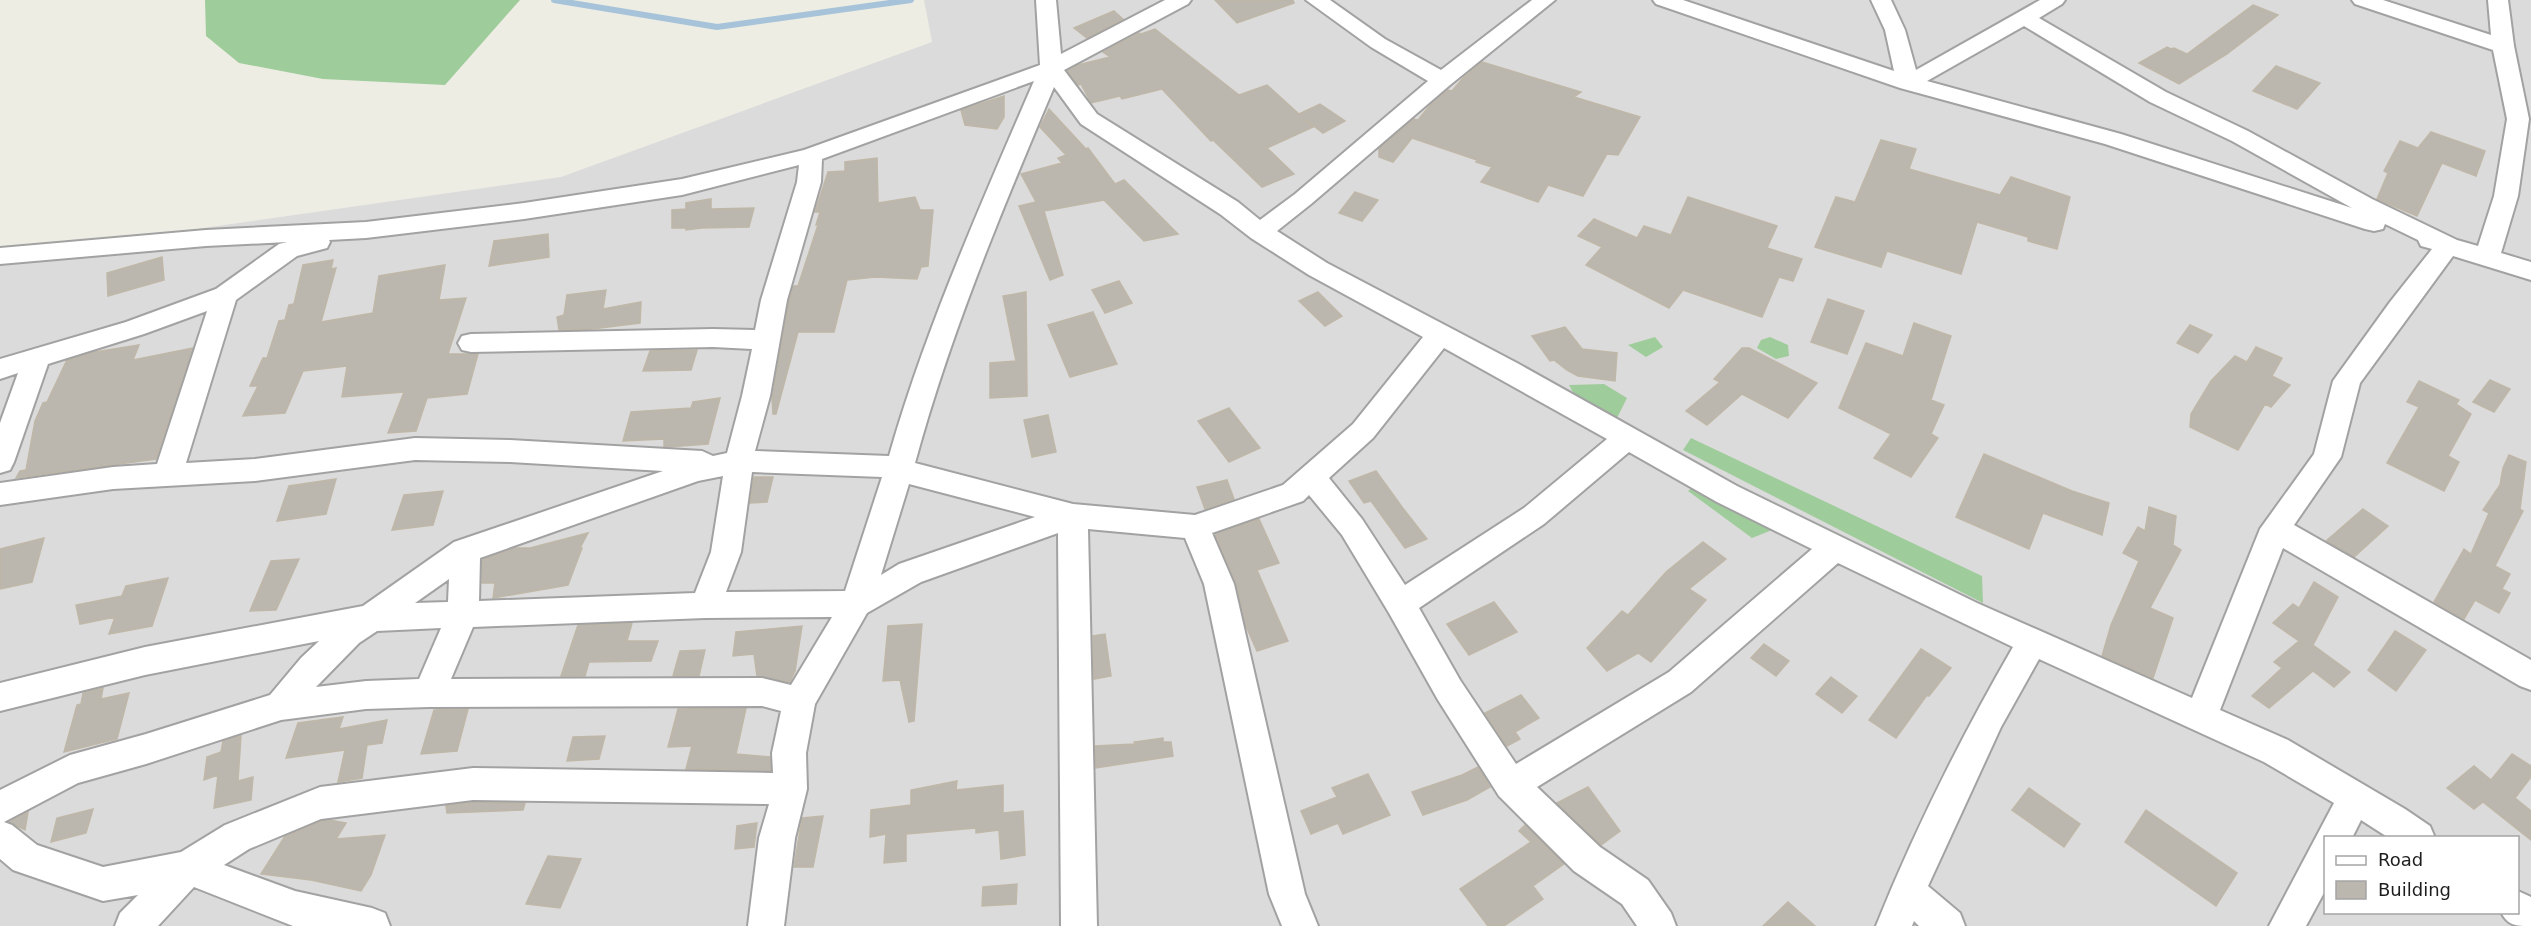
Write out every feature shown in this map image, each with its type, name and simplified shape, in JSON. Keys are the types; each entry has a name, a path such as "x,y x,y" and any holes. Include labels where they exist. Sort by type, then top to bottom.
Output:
{"street":[{"path":"766,926 777,838 790,789 789,753 800,701 856,604 899,470 919,398 984,225 1051,68 1046,0"},
{"path":"0,256 206,238 366,230 524,211 682,187 811,154 1051,68 1181,0"},
{"path":"1316,0 1378,43 1442,80"},
{"path":"1260,232 1303,199 1442,80 1545,0"},
{"path":"1663,0 1908,83 2113,140 2531,271"},
{"path":"1881,0 1895,30 1908,83"},
{"path":"1908,83 2055,0"},
{"path":"2362,0 2502,46"},
{"path":"2487,257 2506,196 2518,119 2502,46 2498,0"},
{"path":"2025,18 2158,97 2240,136 2364,204 2448,245"},
{"path":"1051,68 1089,119 1229,208 1260,232 1318,269 1440,334 1727,494 2032,642 2276,752 2416,836"},
{"path":"2509,78 2531,86"},
{"path":"705,605 726,552 740,461 756,396 774,300 809,182 811,154"},
{"path":"0,369 135,328 225,295 288,250 366,230"},
{"path":"2201,718 2275,529 2327,457 2347,381 2448,245"},
{"path":"168,475 225,295"},
{"path":"0,494 113,478 255,470 415,449 510,451 689,462 740,461 888,467 1073,516 1195,527 1293,492 1364,430 1440,334"},
{"path":"471,343 713,338 767,340"},
{"path":"0,462 37,358"},
{"path":"1400,604 1534,516 1627,438"},
{"path":"281,706 312,668 348,634 465,551 695,471 740,461"},
{"path":"1311,477 1352,527 1400,604 1449,690 1511,785 1587,859 1635,892 1658,926"},
{"path":"0,698 145,661 371,618 705,605 856,604 910,573 1073,516"},
{"path":"1073,516 1079,926"},
{"path":"1195,527 1219,584 1287,894 1300,926"},
{"path":"2275,529 2531,676"},
{"path":"1511,785 1680,682 1835,548"},
{"path":"429,693 463,614 465,551"},
{"path":"1894,926 1907,892 1990,715 2032,642"},
{"path":"0,808 70,770 146,749 281,706 366,695 429,693 762,692 800,701"},
{"path":"133,926 188,868 237,837 320,802 473,784 790,789"},
{"path":"2334,836 2355,798"},
{"path":"0,837 26,858 103,884 188,868 295,909 372,926"},
{"path":"2287,926 2324,854"},
{"path":"1907,892 1947,926"}],"shaded area":[{"path":"924,0 2531,0 2531,926 0,926 0,257 561,177 932,42"}],"green space":[{"path":"205,0 520,0 445,85 323,79 239,63 206,36"},
{"path":"1655,337 1663,347 1646,357 1628,345"},
{"path":"1770,337 1788,345 1789,356 1776,359 1757,348 1761,340"},
{"path":"1604,384 1627,398 1616,420 1582,409 1569,385"},
{"path":"1691,438 1982,576 1983,603 1683,450"},
{"path":"1698,483 1772,530 1752,538 1688,491"}],"building":[{"path":"1215,0 1293,0 1294,3 1237,23"},
{"path":"2253,5 2278,15 2227,54 2179,84 2139,63 2167,47 2187,54"},
{"path":"1114,11 1123,19 1087,38 1074,28"},
{"path":"1155,29 1239,95 1267,85 1299,114 1320,104 1345,121 1323,133 1303,118 1313,127 1267,148 1294,174 1262,187 1213,140 1211,141 1162,89 1122,99 1120,96 1091,103 1081,84 1078,85 1067,71 1078,65 1110,57 1103,52 1139,33"},
{"path":"1482,62 1581,92 1574,97 1640,117 1618,155 1607,154 1583,196 1548,185 1538,202 1481,182 1492,167 1412,138 1393,162 1379,157 1379,148 1414,119 1418,120 1431,104 1448,90 1452,91"},
{"path":"2276,66 2320,83 2297,109 2253,91"},
{"path":"1004,96 1004,117 997,129 965,125 961,110"},
{"path":"1049,109 1086,149 1088,148 1115,184 1124,180 1178,234 1144,241 1104,200 1044,211 1063,275 1050,280 1019,206 1036,202 1021,174 1062,163 1058,158 1066,155 1040,127"},
{"path":"2431,132 2485,151 2476,176 2442,163 2417,216 2377,199 2388,173 2384,171 2400,141 2418,148"},
{"path":"1881,140 1916,149 1909,169 2000,195 2011,177 2070,197 2057,249 2028,241 2028,237 1977,222 1961,274 1887,251 1881,267 1815,247 1836,197 1855,202"},
{"path":"877,158 878,203 915,197 920,210 933,210 928,266 921,267 917,279 875,277 847,280 834,332 798,332 776,414 773,414 772,398 789,301 793,286 798,286 818,225 816,225 820,212 815,212 828,172 845,171 845,162"},
{"path":"1355,192 1378,200 1362,221 1339,213"},
{"path":"1688,197 1777,226 1767,248 1802,259 1793,281 1779,277 1762,317 1683,290 1669,308 1586,265 1602,247 1578,236 1594,219 1637,238 1644,226 1671,235"},
{"path":"711,199 711,209 754,208 749,227 686,230 686,228 672,228 672,210 686,209 686,203"},
{"path":"548,234 549,257 489,266 494,241"},
{"path":"162,257 164,280 108,296 107,273"},
{"path":"333,260 331,269 336,268 321,322 373,313 379,276 445,265 439,300 466,298 448,354 478,354 467,394 427,398 416,431 388,433 404,392 342,397 347,366 303,371 285,413 243,416 258,386 250,386 263,358 267,358 279,321 285,320 289,305 294,304 303,265"},
{"path":"1119,281 1132,303 1105,313 1092,290"},
{"path":"606,290 603,309 641,302 640,323 592,329 559,330 557,317 564,315 567,295"},
{"path":"1026,292 1027,396 990,398 990,363 1016,361 1003,296"},
{"path":"1318,292 1342,316 1325,326 1299,301"},
{"path":"1828,299 1864,311 1847,354 1811,342"},
{"path":"1093,312 1117,364 1070,377 1048,325"},
{"path":"1914,323 1951,336 1931,400 1944,405 1931,434 1938,438 1911,477 1874,458 1891,434 1839,408 1866,343 1903,356"},
{"path":"2190,325 2212,335 2198,353 2177,343"},
{"path":"1565,327 1582,349 1617,353 1615,381 1578,376 1554,360 1550,361 1532,336"},
{"path":"139,345 133,360 193,348 156,459 16,478 20,471 26,470 35,421 43,403 47,402 67,360 95,352"},
{"path":"2256,347 2282,358 2272,376 2290,385 2271,407 2265,404 2238,450 2190,427 2191,414 2211,381 2235,356 2247,362"},
{"path":"1742,348 1749,348 1817,383 1788,418 1742,394 1707,425 1686,411 1720,382 1714,379"},
{"path":"697,350 691,370 643,371 650,351"},
{"path":"2490,380 2510,389 2494,412 2473,402"},
{"path":"2419,381 2459,400 2456,404 2471,414 2448,456 2459,462 2444,491 2387,463 2419,407 2407,402"},
{"path":"720,398 708,444 664,447 664,439 623,441 631,412 691,408 693,402"},
{"path":"1229,408 1260,448 1229,462 1198,421"},
{"path":"1048,415 1056,452 1032,457 1024,420"},
{"path":"1984,454 2072,491 2109,503 2102,535 2043,513 2029,549 1956,517"},
{"path":"2509,455 2526,462 2520,509 2523,511 2495,566 2510,574 2502,589 2510,593 2499,613 2475,600 2464,619 2434,602 2464,549 2471,554 2489,513 2483,510 2500,485 2503,468"},
{"path":"1376,471 1427,539 1405,548 1371,501 1364,503 1349,481"},
{"path":"754,477 773,477 767,502 750,503"},
{"path":"336,479 326,514 277,521 289,486"},
{"path":"1227,480 1234,499 1205,509 1197,487"},
{"path":"443,491 433,525 392,530 404,495"},
{"path":"2149,507 2176,516 2173,545 2181,550 2150,608 2173,618 2153,678 2102,656 2111,625 2139,561 2123,553 2138,527 2145,531"},
{"path":"2363,509 2388,526 2354,557 2326,541"},
{"path":"1259,519 1279,563 1257,570 1288,641 1257,651 1245,624 1236,583 1215,534"},
{"path":"588,533 580,548 582,548 568,585 493,598 495,583 482,583 482,560 514,548 530,548"},
{"path":"44,538 32,582 0,589 0,549"},
{"path":"1703,542 1726,559 1689,589 1706,600 1651,662 1638,653 1607,671 1587,648 1622,611 1628,615 1666,572"},
{"path":"299,559 276,610 250,611 271,561"},
{"path":"168,578 152,626 109,634 115,617 80,624 76,605 122,596 126,586"},
{"path":"2314,582 2338,597 2313,645 2350,672 2334,687 2313,671 2269,708 2252,696 2282,668 2274,662 2299,641 2273,623 2293,604 2299,608"},
{"path":"1494,602 1517,632 1469,655 1447,624"},
{"path":"632,623 627,641 658,641 651,661 589,662 585,676 561,676 578,625"},
{"path":"922,624 914,721 909,722 900,680 883,681 888,626"},
{"path":"802,626 795,671 790,682 757,676 754,654 733,656 736,632"},
{"path":"2395,631 2426,650 2396,691 2368,670"},
{"path":"1105,634 1111,676 1094,679 1093,636"},
{"path":"1764,644 1789,661 1776,676 1751,658"},
{"path":"1921,649 1951,668 1929,696 1927,695 1896,738 1869,720"},
{"path":"705,650 699,676 673,676 680,651"},
{"path":"1831,677 1857,696 1842,713 1816,694"},
{"path":"103,688 101,699 129,693 117,739 64,752 77,705 81,704 83,693"},
{"path":"1521,695 1539,718 1515,732 1520,739 1507,746 1485,713"},
{"path":"746,708 736,754 770,757 771,771 686,769 692,746 668,747 678,709"},
{"path":"468,709 457,751 421,754 434,710"},
{"path":"343,717 339,729 387,720 382,743 367,745 362,778 338,782 345,750 286,758 298,723"},
{"path":"241,735 238,781 253,777 251,800 214,808 218,775 204,780 207,757 221,752 223,741"},
{"path":"605,736 599,759 567,761 573,737"},
{"path":"1163,738 1163,742 1171,742 1173,756 1096,768 1095,746 1135,744 1134,742"},
{"path":"2512,754 2531,766 2531,777 2515,798 2531,811 2531,840 2483,802 2474,809 2447,788 2474,766 2491,780"},
{"path":"1478,767 1490,787 1467,800 1423,815 1412,792 1462,775"},
{"path":"1368,774 1390,815 1343,834 1338,823 1311,834 1301,811 1337,797 1332,788"},
{"path":"957,781 956,790 1003,785 1003,813 1023,811 1025,855 1001,859 999,830 976,833 976,828 906,834 906,861 884,863 886,834 870,837 871,810 911,805 911,790"},
{"path":"1588,787 1620,831 1601,845 1557,803"},
{"path":"2029,788 2080,824 2064,847 2012,810"},
{"path":"473,802 525,803 523,810 447,813 446,806"},
{"path":"93,809 86,833 51,842 57,818"},
{"path":"2146,810 2237,873 2216,906 2125,842"},
{"path":"28,812 25,830 9,822"},
{"path":"823,816 813,867 794,867 802,818"},
{"path":"330,820 346,823 336,839 385,835 371,875 361,891 311,880 261,874 285,836"},
{"path":"757,823 754,847 735,849 737,826"},
{"path":"1525,825 1564,864 1533,886 1543,899 1504,926 1488,926 1460,889 1531,842 1519,831"},
{"path":"548,856 581,859 560,908 526,904"},
{"path":"1017,884 1016,904 982,906 983,887"},
{"path":"1788,902 1815,926 1763,926"}],"waterway":[{"path":"554,0 717,27 911,0"}]}
